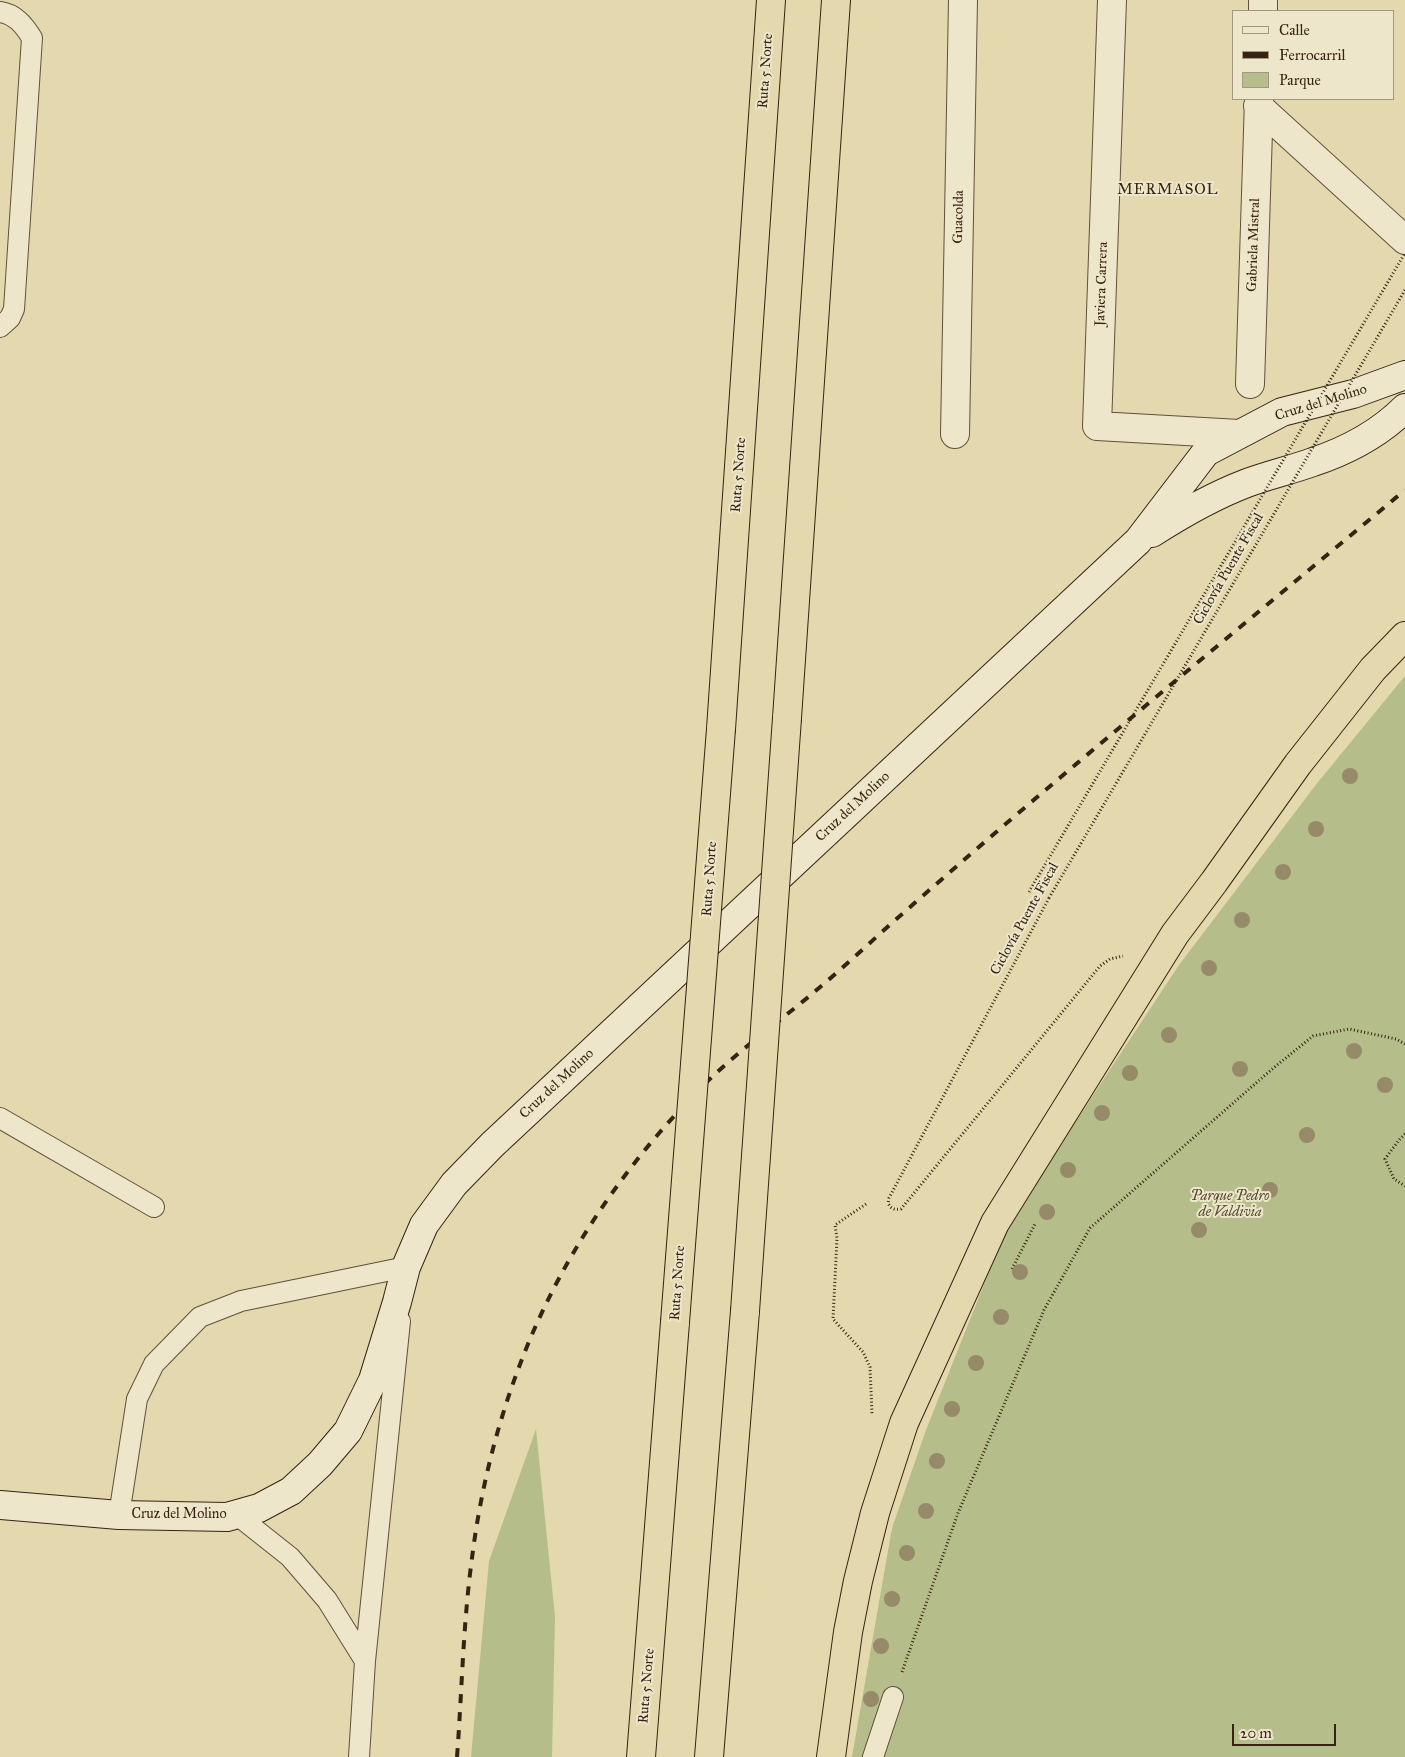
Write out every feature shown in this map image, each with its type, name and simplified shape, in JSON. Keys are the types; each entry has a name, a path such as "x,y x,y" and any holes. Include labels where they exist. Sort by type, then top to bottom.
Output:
{"highway":[{"name":"Ruta 5 Norte","path":"641,1757 721,729 771,0"},
{"path":"710,1757 745,1311 836,0"},
{"path":"831,1757 848,1632 858,1581 875,1513 904,1423 995,1223 1175,934 1298,764 1373,669 1405,636"}],"street":[{"name":"Guacolda","path":"955,434 963,0"},
{"name":"Javiera Carrera","path":"1112,0 1098,426 1238,434"},
{"name":"Gabriela Mistral","path":"1259,102 1405,240"},
{"name":"Gabriela Mistral","path":"1250,384 1259,102"},
{"name":"Cruz del Molino","path":"0,1505 120,1514 227,1517 259,1508 291,1491 320,1464 348,1431 373,1380 406,1267 424,1225 454,1184 492,1145 1138,541 1206,452 1282,412 1353,394 1405,375"},
{"name":"Cruz del Molino","path":"1138,541 1184,512 1216,495 1342,451 1362,441 1405,408"}],"lane":[{"path":"0,12 16,18 32,38 14,309 10,318 0,328"},
{"path":"0,1118 154,1207"},
{"path":"120,1514 137,1399 154,1364 200,1317 241,1300 406,1267 365,1661 359,1757"},
{"path":"237,1514 290,1557 327,1600 365,1661"},
{"path":"873,1757 893,1697"}],"path":[{"path":"1029,892 1405,253"},
{"name":"Ciclovía Puente Fiscal","path":"1156,963 1138,957 1118,956 1100,966 901,1209 895,1210 890,1208 889,1198 1049,898 1405,290"},
{"path":"893,1697 958,1513 1040,1318 1090,1228 1271,1070 1313,1036 1349,1029 1396,1039 1405,1044"},
{"path":"1405,1134 1398,1140 1385,1159 1394,1179 1405,1186"},
{"path":"866,1204 835,1225 837,1238 833,1319 863,1352 870,1368 873,1421"},
{"path":"1010,1271 1036,1220"}],"green space":[{"name":"Parque Pedro de Valdivia","path":"1405,676 1405,1757 852,1757 892,1528 926,1430 1008,1224 1179,965 1318,782"},
{"path":"536,1429 555,1617 552,1757 471,1757 489,1561"}],"railway":[{"path":"457,1757 472,1558 480,1504 499,1426 526,1349 559,1278 600,1210 623,1178 674,1116 724,1066 825,983 895,920 1093,750 1405,490"}],"district":[{"name":"MERMASOL","path":"1168,190"}]}
